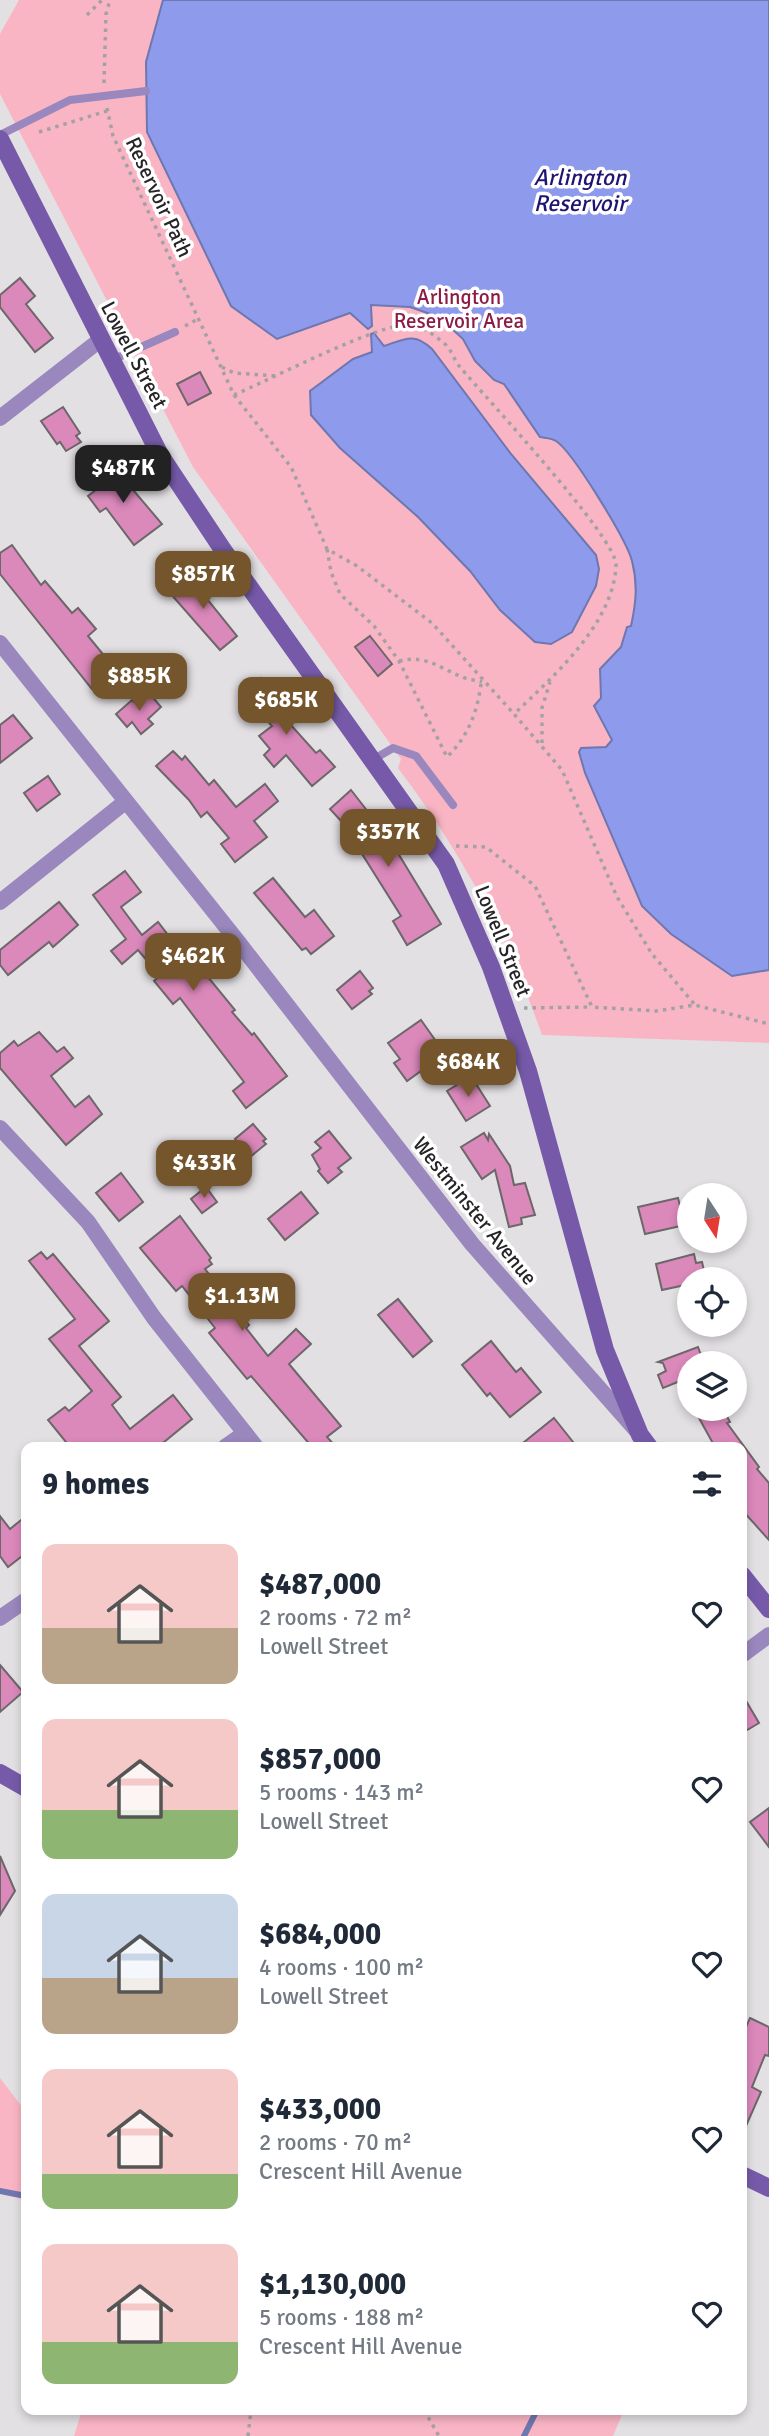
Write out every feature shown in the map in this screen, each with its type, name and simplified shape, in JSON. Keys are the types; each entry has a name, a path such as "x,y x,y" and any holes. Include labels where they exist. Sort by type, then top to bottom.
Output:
{"main road":[{"name":"Lowell Street","path":"0,137 5,164 167,465 223,550 446,864 470,915 524,1058 605,1350 645,1441"},
{"path":"747,1582 769,1609"},
{"path":"0,1773 21,1785"},
{"path":"747,2177 769,2188"}],"street":[{"path":"0,418 100,340"},
{"name":"Westminster Avenue","path":"0,643 472,1244 645,1441"},
{"path":"0,902 125,802"},
{"path":"0,1128 88,1222 154,1318 252,1442"},
{"path":"232,1442 245,1433"},
{"path":"0,1618 21,1603"},
{"path":"747,1651 769,1635"}],"lane":[{"path":"0,137 59,104 146,91"},
{"path":"111,360 175,332"},
{"path":"374,759 393,748 416,756 453,805"}],"path":[{"path":"87,15 102,0"},
{"name":"Reservoir Path","path":"110,0 106,14 104,96 113,136 234,396 291,467 327,549 331,572 340,594 374,626 399,661 447,757 465,739 478,708 482,682"},
{"path":"29,138 107,111"},
{"path":"234,396 376,331 408,324 425,328 449,348 457,364 516,430 527,447 558,477 616,560 615,584 607,602 568,662 513,714"},
{"path":"220,366 234,373 270,377 281,375"},
{"path":"327,549 357,566 432,623 542,744 562,769 617,897 652,954 695,1005"},
{"path":"399,661 414,657 428,660 464,678 482,682 482,676"},
{"path":"542,744 542,708 550,680"},
{"path":"432,842 440,839 456,846 486,846 535,886 592,1007"},
{"path":"517,1008 592,1007 656,1011 695,1005 769,1024"},
{"path":"248,2436 250,2415"},
{"path":"427,2415 439,2436"}],"green space":[{"name":"Arlington Reservoir Area","path":"19,0 769,0 769,1043 542,1035 498,930 462,863 398,768 401,759 193,467 0,94 0,34"},
{"path":"0,2078 21,2105 21,2199 0,2194"},
{"path":"80,2415 622,2415 613,2436 74,2436"}],"water":[{"name":"Arlington Reservoir","path":"163,0 769,0 769,970 732,976 671,934 642,906 585,773 579,752 581,748 606,747 612,740 594,706 601,698 600,669 621,647 627,627 631,626 636,594 632,561 598,498 564,448 554,440 540,437 504,384 494,380 475,361 463,339 439,317 410,307 371,305 372,326 368,329 350,313 277,339 231,306 147,132 146,62"},
{"path":"374,333 384,346 409,338 420,340 432,349 511,454 596,555 599,569 596,586 572,632 551,644 535,642 500,610 470,571 418,517 340,448 311,415 310,391 353,359 372,352 371,334"}],"building":[{"path":"20,278 35,296 26,304 53,338 35,352 0,307 0,295"},
{"path":"200,372 211,393 188,405 177,384"},
{"path":"63,407 80,433 76,436 81,442 66,451 60,442 57,444 41,421"},
{"path":"111,464 162,524 134,545 106,508 100,512 88,496 97,489 90,480"},
{"path":"12,545 41,585 45,581 72,613 78,608 96,629 88,636 116,670 92,689 0,574 0,553"},
{"path":"194,574 211,596 207,599 237,636 220,650 169,592"},
{"path":"370,636 392,664 378,676 355,647"},
{"path":"261,678 278,697 272,704 316,753 320,750 335,767 312,786 286,755 274,767 264,755 270,749 259,736 272,726 243,694"},
{"path":"150,694 161,707 148,719 153,724 141,734 132,722 127,727 116,714 132,700 134,702 139,697 142,701"},
{"path":"13,715 32,738 0,763 0,725"},
{"path":"173,751 182,760 185,756 209,785 214,780 236,807 265,784 278,801 254,821 267,837 235,862 221,844 229,838 207,812 201,817 189,800 156,766"},
{"path":"48,776 60,794 37,811 24,793"},
{"path":"351,790 390,840 441,924 407,945 393,921 401,916 352,838 355,836 330,809"},
{"path":"125,871 141,892 121,907 142,935 158,922 192,966 203,957 213,971 207,976 235,1010 232,1012 252,1035 254,1033 287,1076 246,1108 233,1091 244,1082 180,998 173,1004 154,981 160,976 138,950 122,964 111,951 126,939 93,895"},
{"path":"273,878 305,917 314,910 334,936 311,954 306,948 302,950 254,893"},
{"path":"59,902 78,925 53,947 49,942 8,975 0,965 0,950"},
{"path":"360,971 373,988 369,991 372,994 352,1009 337,990"},
{"path":"421,1020 438,1044 425,1054 432,1063 407,1081 394,1063 400,1059 388,1043"},
{"path":"39,1032 57,1052 64,1047 73,1058 51,1076 75,1107 89,1096 102,1114 66,1145 0,1068 0,1053 14,1041 18,1046"},
{"path":"471,1076 490,1106 466,1121 447,1091"},
{"path":"253,1124 266,1139 263,1141 266,1144 250,1157 235,1139"},
{"path":"329,1131 351,1158 338,1168 342,1172 328,1183 318,1171 320,1169 312,1155 321,1148 315,1142"},
{"path":"484,1133 488,1140 489,1134 510,1166 514,1185 525,1183 535,1215 521,1218 522,1224 509,1227 495,1170 482,1179 461,1147"},
{"path":"121,1173 143,1202 119,1221 96,1193"},
{"path":"206,1187 217,1202 202,1213 191,1199"},
{"path":"301,1192 318,1213 285,1240 268,1219"},
{"path":"677,1198 677,1227 645,1234 638,1207"},
{"path":"180,1216 211,1258 209,1260 212,1264 205,1269 249,1325 246,1328 268,1356 296,1329 311,1344 289,1364 341,1426 327,1437 332,1442 308,1442 251,1376 247,1379 209,1333 215,1328 182,1286 176,1291 140,1248"},
{"path":"41,1252 47,1259 53,1254 109,1321 79,1346 121,1397 112,1405 130,1429 173,1395 192,1419 164,1442 66,1442 48,1420 65,1407 69,1411 92,1391 49,1339 75,1319 29,1261"},
{"path":"694,1254 696,1263 702,1262 703,1267 677,1267 677,1287 662,1290 656,1264"},
{"path":"398,1299 432,1341 413,1357 378,1315"},
{"path":"491,1341 516,1372 521,1368 541,1392 510,1417 490,1393 487,1396 462,1365"},
{"path":"677,1355 677,1382 663,1388 658,1375 666,1371 663,1363 658,1362"},
{"path":"554,1418 573,1442 524,1442"},
{"path":"701,1421 729,1421 727,1423 741,1442 712,1442"},
{"path":"747,1450 769,1483 769,1540 747,1516"},
{"path":"0,1516 10,1529 21,1520 21,1557 8,1567 0,1556"},
{"path":"0,1665 21,1690 21,1694 0,1712"},
{"path":"747,1703 759,1723 747,1730"},
{"path":"769,1808 769,1847 750,1822"},
{"path":"0,1856 15,1891 0,1915"},
{"path":"750,2018 769,2027 769,2056 765,2055 752,2087 761,2092 747,2124 747,2025"}],"waterway":[{"path":"0,2191 21,2195"},
{"path":"524,2436 534,2415"}]}
